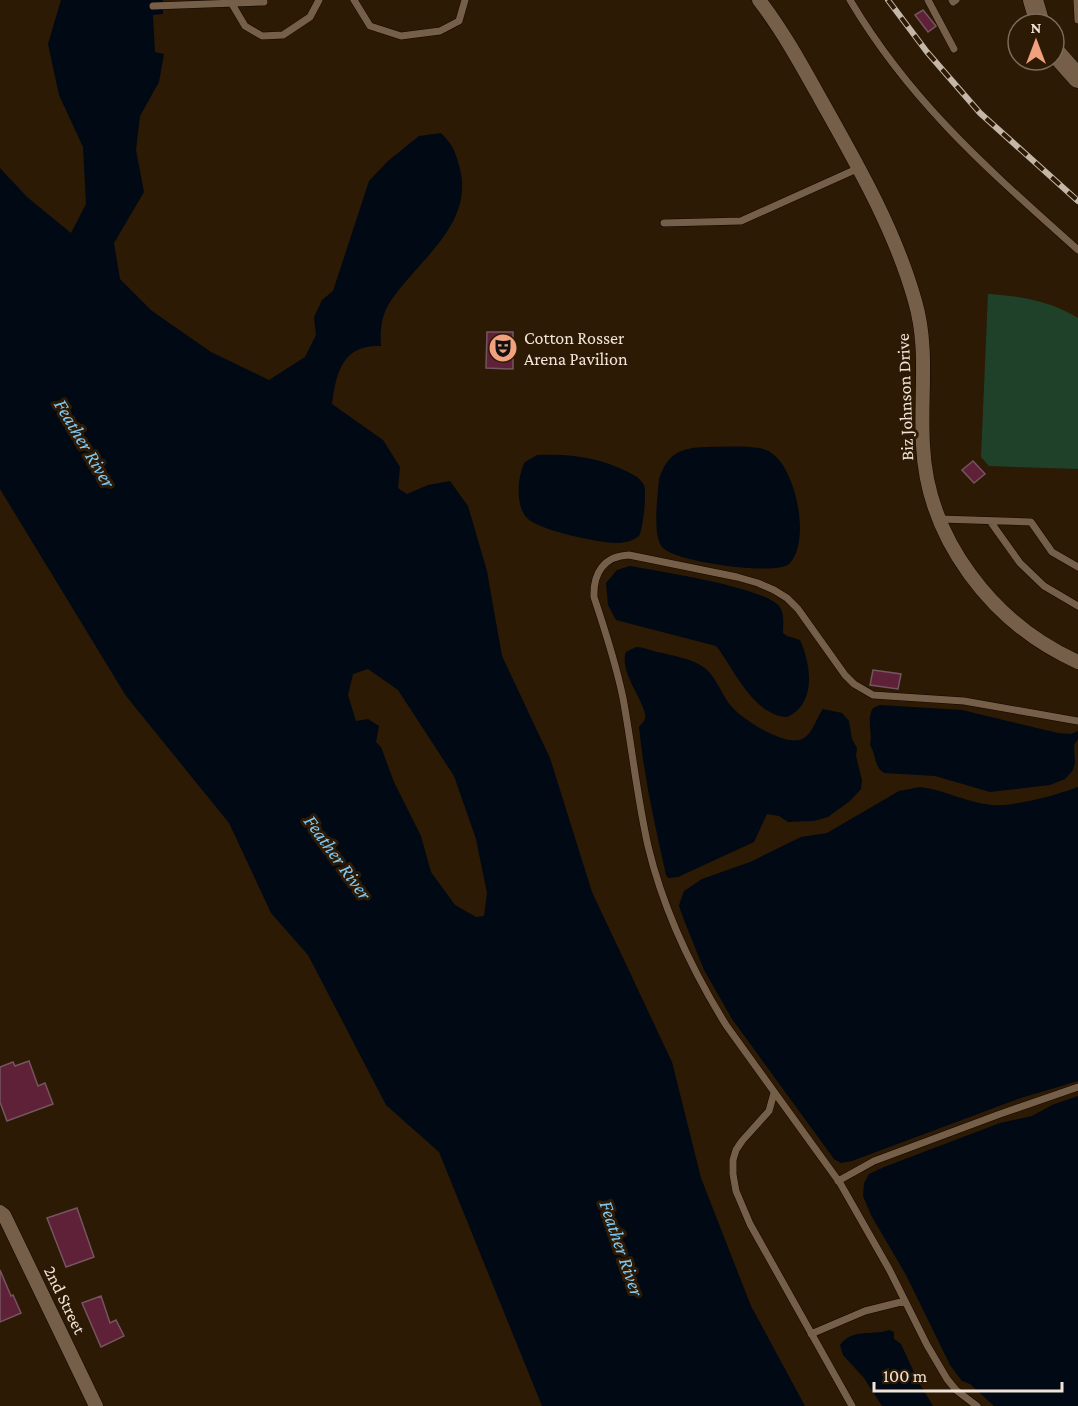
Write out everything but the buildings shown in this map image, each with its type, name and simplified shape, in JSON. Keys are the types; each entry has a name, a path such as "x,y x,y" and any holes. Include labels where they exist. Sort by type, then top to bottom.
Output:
{"main road":[{"path":"1066,64 1078,78"}],"street":[{"name":"Biz Johnson Drive","path":"759,0 796,57 859,168 899,256 919,316 924,346 923,444 929,485 952,546 964,566 1011,621 1032,637 1078,662"},
{"name":"2nd Street","path":"0,1212 4,1215 96,1406"}],"lane":[{"path":"227,2 245,26 262,36 283,34 310,17 318,0"},
{"path":"354,0 370,26 401,36 440,31 459,21 465,0"},
{"path":"850,0 892,64 932,112 1007,187 1078,250"},
{"path":"928,0 954,49"},
{"path":"1077,0 1078,20"},
{"path":"153,6 264,2"},
{"path":"664,223 741,221 859,168"},
{"path":"940,519 1030,522 1052,552 1078,567"},
{"path":"990,521 1020,563 1044,586 1078,606"},
{"path":"977,1406 947,1379 889,1269 838,1181 726,1025 694,970 675,926 655,868 643,818 618,676 594,597 594,585 602,565 619,555 636,556 737,577 758,583 787,598 798,609 845,675 854,684 873,695 964,701 1078,721"},
{"path":"838,1181 874,1161 1078,1087"},
{"path":"774,1093 769,1111 736,1150 733,1174 744,1212 852,1406"},
{"path":"811,1334 865,1311 905,1301"}],"green space":[{"path":"988,294 1034,300 1057,307 1078,318 1078,469 989,466 981,457"}],"water":[{"name":"Feather River","path":"61,0 163,0 163,14 153,15 155,52 164,54 159,82 140,116 136,150 144,192 114,243 120,279 152,311 211,352 269,380 305,357 316,335 314,317 322,300 333,291 369,181 388,161 419,136 441,133 454,149 460,169 462,189 459,208 451,225 428,257 390,302 382,324 381,346 358,350 344,362 336,381 332,404 383,440 400,467 398,488 407,494 428,485 450,481 468,506 487,571 502,656 550,758 592,892 672,1062 701,1178 751,1306 805,1406 542,1406 439,1152 386,1105 308,955 271,913 229,823 126,696 0,489 0,168 27,197 71,233 86,204 83,147 59,95 48,44","holes":["368,669 398,690 454,776 476,839 487,893 484,916 476,917 455,905 431,872 421,836 394,782 381,747 376,742 379,726 368,719 356,721 348,695 353,674"]},
{"path":"706,447 754,447 766,450 777,457 793,485 800,522 796,554 789,564 765,569 725,566 685,558 670,553 662,547 657,533 656,514 659,479 666,463 682,451"},
{"path":"537,455 589,458 613,465 637,477 644,485 645,495 639,536 623,543 597,541 545,528 528,519 519,500 520,475 525,462"},
{"path":"630,566 732,586 753,592 779,606 783,616 783,633 800,640 809,671 807,693 797,711 787,717 776,715 756,701 716,646 616,620 608,605 606,583 617,570"},
{"path":"636,647 685,659 706,669 729,703 738,712 755,725 776,736 786,739 802,739 812,730 823,709 842,713 849,721 852,739 857,748 856,756 862,780 861,789 850,801 828,817 814,821 788,822 779,816 767,814 754,842 678,877 668,878 654,820 641,746 639,727 645,720 645,713 626,670 626,652"},
{"path":"880,705 962,710 1058,733 1071,734 1078,731 1078,739 1074,745 1073,770 1065,779 1050,785 990,792 935,776 884,773 878,767 870,745 871,712 873,708"},
{"path":"920,787 983,804 1001,805 1035,800 1078,787 1078,1081 1021,1098 852,1161 841,1163 834,1159 732,1019 704,970 679,906 684,891 702,879 750,862 801,837 827,833 899,791"},
{"path":"1078,1096 1078,1406 994,1406 970,1384 962,1381 950,1365 906,1275 871,1215 863,1196 864,1183 869,1174 884,1167 1000,1123 1032,1116 1052,1105"},
{"path":"889,1330 894,1332 894,1339 901,1344 918,1381 933,1406 882,1406 864,1378 843,1355 840,1345 850,1336"}],"railway":[{"path":"888,0 927,52 980,113 1078,201"}],"place":[{"name":"Cotton Rosser Arena Pavilion","path":"503,348"}]}
